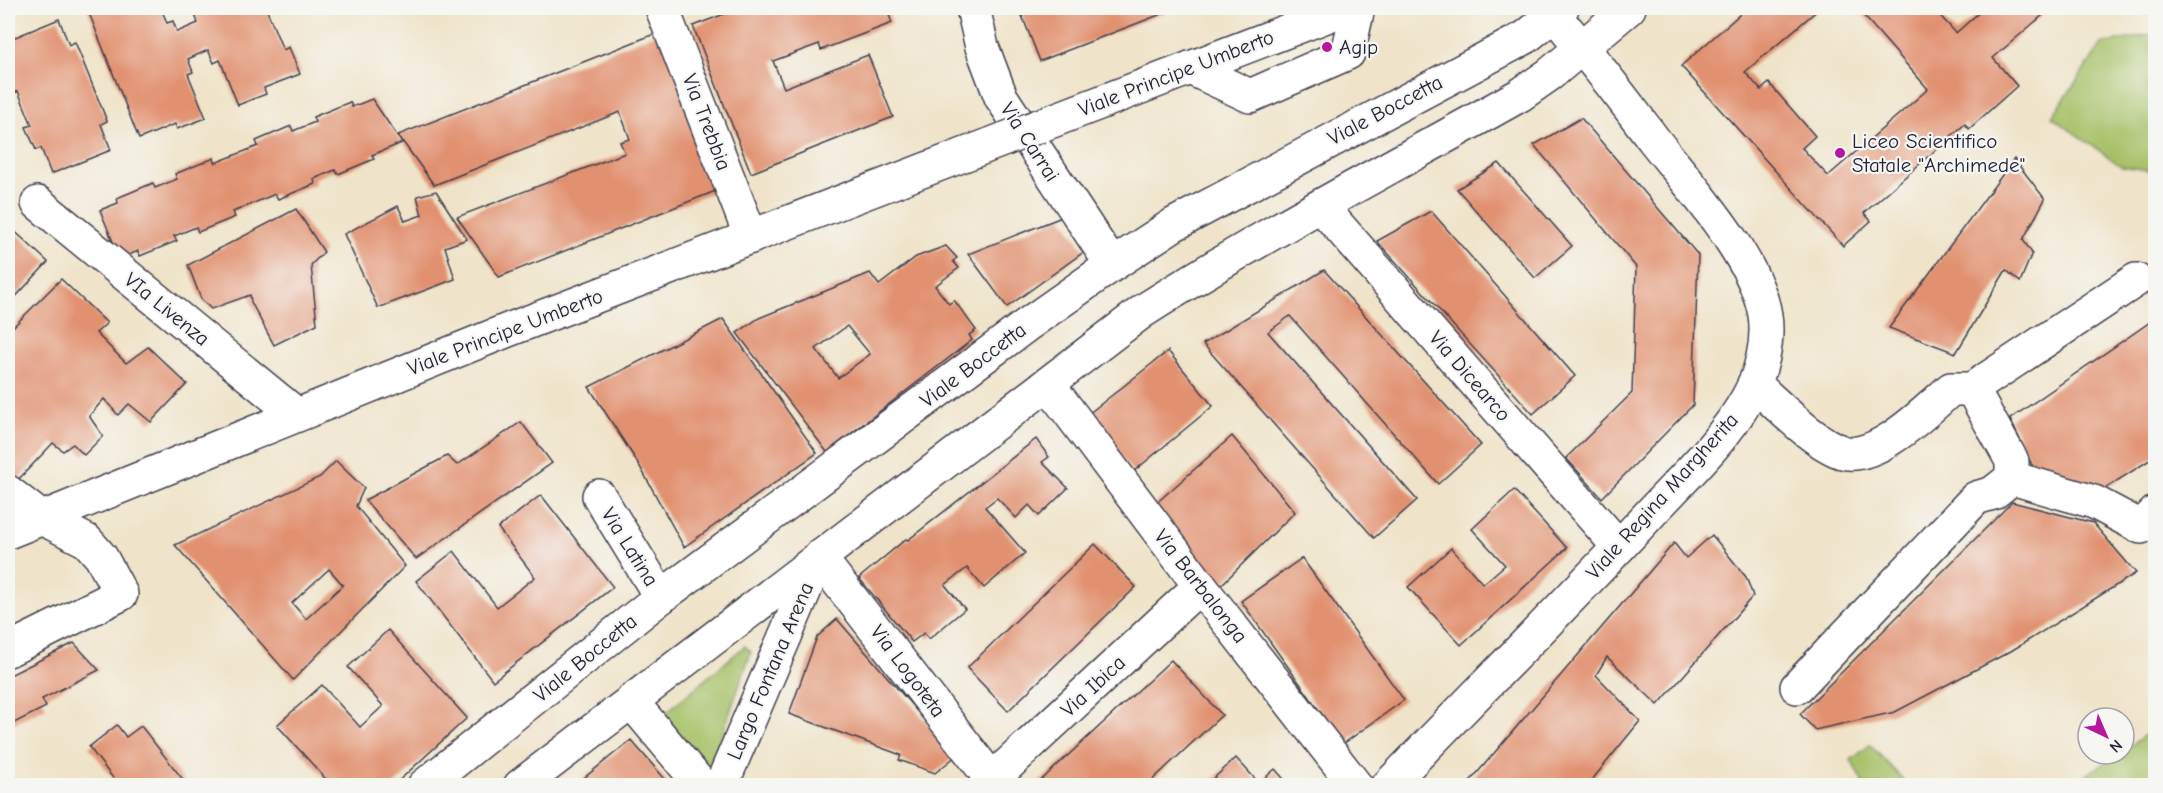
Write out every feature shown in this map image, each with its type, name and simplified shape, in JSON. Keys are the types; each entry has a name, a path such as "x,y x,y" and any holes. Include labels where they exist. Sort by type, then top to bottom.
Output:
{"main road":[{"name":"Via Trebbia","path":"662,8 751,237"},
{"name":"Via Carrai","path":"974,8 982,46 1001,97 1112,264"},
{"name":"Viale Principe Umberto","path":"8,532 40,517 496,335 1347,8"},
{"path":"1190,68 1250,96 1348,53 1358,8"},
{"path":"520,786 1143,311 1321,206 1520,95 1582,48 1629,8"},
{"name":"Viale Regina Margherita","path":"1388,786 1619,547 1707,452 1733,420 1754,384 1763,355 1766,336 1765,315 1761,298 1746,264 1713,216 1553,10"},
{"name":"Viale Boccetta","path":"424,786 661,597 1112,264 1173,225 1526,37 1553,10"},
{"name":"VIa Livenza","path":"38,203 297,415"},
{"name":"Via Dicearco","path":"1321,206 1619,547"},
{"path":"1754,384 1816,437 1844,453 1872,451 1916,420 1951,388 1972,389 2136,280"},
{"name":"Via Barbalonga","path":"1048,384 1200,586 1356,786"},
{"path":"1797,687 1976,498 1993,493 2012,478 2013,461 1972,389"},
{"path":"2012,478 2094,502 2141,527 2156,512"},
{"path":"8,492 40,517 87,541 101,557 121,594 8,650"},
{"name":"Via Latina","path":"599,496 661,597"},
{"name":"Via Logoteta","path":"819,557 991,784"},
{"name":"Largo Fontana Arena","path":"721,786 819,557"},
{"name":"Via Ibica","path":"991,784 1200,586"},
{"path":"631,701 702,786"}],"green space":[{"path":"2156,34 2155,171 2121,166 2052,117 2102,44"},
{"path":"745,646 751,652 710,769 663,715"},
{"path":"2155,728 2155,785 2072,785 2100,766 2136,766 2136,741"},
{"path":"1870,745 1908,785 1864,785 1851,760"}],"building":[{"path":"87,8 161,8 167,23 173,21 177,32 198,23 194,12 200,10 199,8 266,8 283,50 289,47 300,74 264,88 266,94 238,105 220,60 214,63 208,50 188,59 193,72 188,74 206,118 177,129 175,124 139,139"},
{"path":"740,8 908,8 889,15 892,23 821,50 819,44 773,61 784,88 868,55 893,117 751,173 693,26"},
{"path":"1019,8 1177,8 1040,61"},
{"path":"1747,8 1820,8 1745,72 1761,90 1769,83 1815,136 1802,148 1828,176 1928,89 1857,8 1933,8 1956,33 1984,8 2051,8 1993,58 2017,86 1969,129 1965,124 1864,213 1871,221 1843,246 1681,66"},
{"path":"59,19 69,45 75,42 107,121 101,124 111,150 51,174 41,148 36,150 26,127 32,125 18,91 13,94 8,79 8,40"},
{"path":"662,31 723,188 499,277 457,217 625,153 620,142 630,139 620,112 434,185 398,135"},
{"path":"372,99 402,143 372,155 374,159 338,174 335,170 314,179 315,184 278,199 275,194 233,212 235,217 198,232 196,227 174,236 177,241 140,256 138,251 120,259 100,210 118,203 117,198 153,183 155,188 177,179 175,174 214,158 215,163 258,146 256,141 291,126 293,131 315,122 313,117 350,102 352,107"},
{"path":"1581,118 1698,255 1693,405 1602,498 1566,458 1632,393 1636,267 1534,145"},
{"path":"2014,159 2045,199 2023,240 2032,253 2020,282 2006,270 1956,353 1889,328"},
{"path":"1499,163 1572,246 1535,278 1457,189"},
{"path":"436,191 467,239 445,247 455,279 378,308 344,234 398,206 405,221 422,215 417,196"},
{"path":"296,209 324,252 311,265 317,324 274,345 251,302 250,295 211,309 201,299 188,265"},
{"path":"1431,211 1575,376 1533,414 1377,241"},
{"path":"1062,217 1085,251 1007,307 968,254"},
{"path":"8,225 48,262 8,305"},
{"path":"946,246 957,258 953,261 959,268 935,286 949,304 954,300 976,330 969,335 972,340 827,452 737,333 759,318 870,273 879,285 916,257","holes":["847,326 870,354 838,378 816,349"]},
{"path":"1324,270 1481,445 1438,484 1290,316 1268,332 1417,500 1374,538 1203,344"},
{"path":"61,279 107,323 96,333 126,363 148,347 187,384 151,422 129,404 118,415 104,399 89,416 103,436 84,455 73,444 63,451 53,443 17,481 8,474 8,332"},
{"path":"2156,318 2156,456 2098,493 2037,475 2010,419"},
{"path":"723,319 817,453 684,547 639,465 589,387"},
{"path":"1168,351 1213,406 1133,472 1087,415"},
{"path":"521,422 552,463 416,559 365,500 447,456 457,465"},
{"path":"1232,436 1295,512 1215,591 1153,506"},
{"path":"1036,439 1049,457 1042,462 1068,488 1039,516 1029,505 1016,518 997,498 985,507 1025,553 984,588 967,568 945,585 965,609 929,639 924,633 912,642 859,578"},
{"path":"336,461 364,488 356,506 405,566 293,680 175,545 320,477","holes":["329,569 343,585 306,619 292,603"]},
{"path":"1514,490 1567,548 1461,645 1408,587 1451,548 1483,584 1505,565 1472,529"},
{"path":"541,495 613,587 493,681 416,581 454,551 497,607 535,577 498,528"},
{"path":"2012,502 2093,523 2136,573 2011,651 1895,712 1815,730 1800,714"},
{"path":"1712,535 1746,577 1753,596 1658,705 1607,657 1596,675 1640,721 1587,786 1466,786 1674,543 1686,558"},
{"path":"1095,544 1136,587 1008,711 967,668"},
{"path":"1302,558 1404,700 1343,744 1241,601"},
{"path":"837,619 956,756 935,773 899,760 901,755 789,714 817,637"},
{"path":"388,630 467,718 393,786 332,786 277,725 322,685 360,727 383,706 348,667"},
{"path":"74,643 99,670 42,699 46,707 8,726 8,676"},
{"path":"1171,660 1222,715 1146,786 1035,786"},
{"path":"117,725 126,737 141,726 188,786 119,786 89,747"},
{"path":"631,740 671,786 574,786"},
{"path":"1236,758 1259,783 1275,769 1290,786 1205,786"}],"place":[{"name":"Agip","path":"1327,47"},
{"name":"Liceo Scientifico Statale \"Archimede\"","path":"1840,153"}]}
